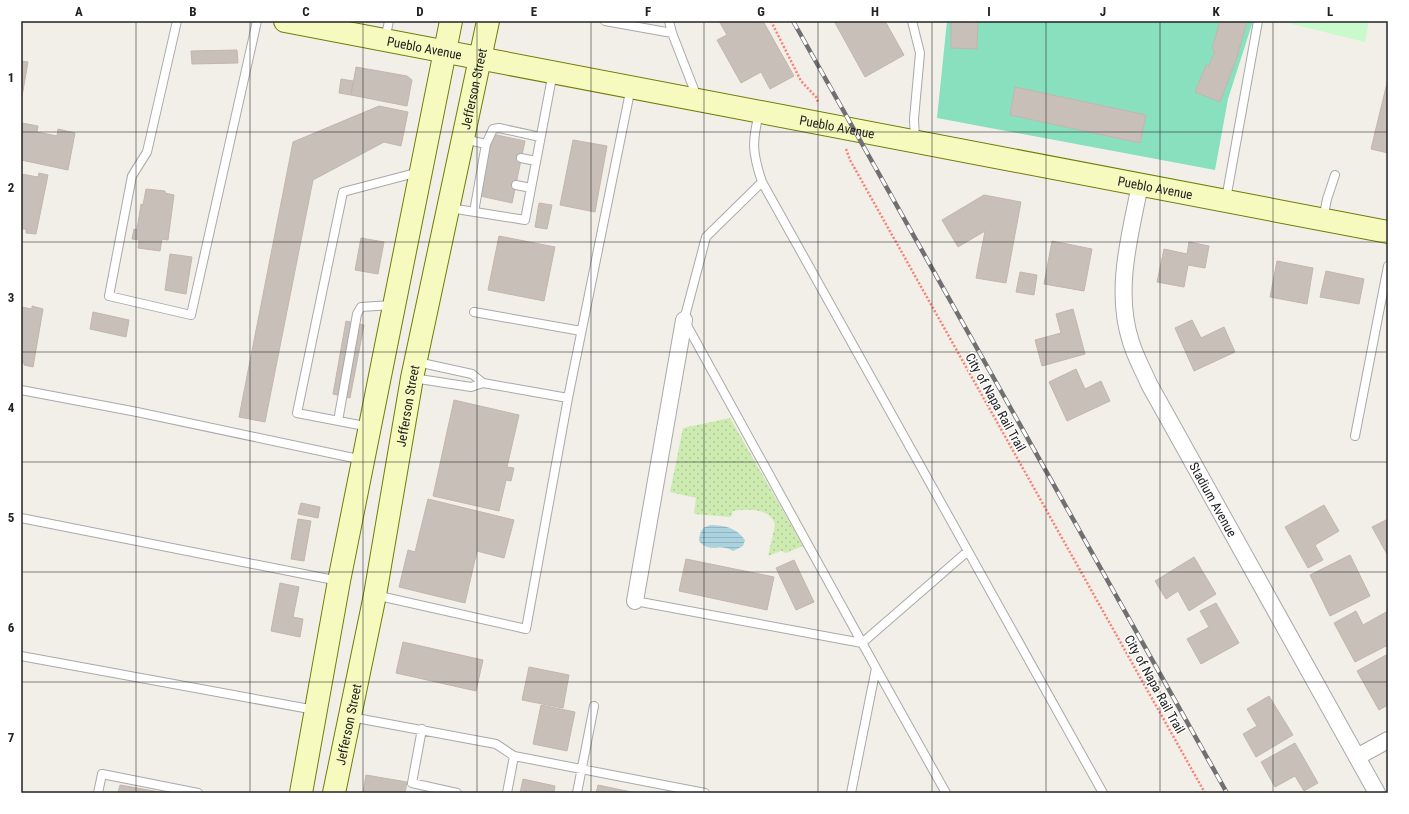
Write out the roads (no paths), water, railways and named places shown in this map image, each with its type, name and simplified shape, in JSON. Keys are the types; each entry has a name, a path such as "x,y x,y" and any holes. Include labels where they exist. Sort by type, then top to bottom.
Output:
{"main road":[{"path":"301,793 339,581 371,428 451,21"},
{"name":"Jefferson Street","path":"334,793 375,595 414,370 488,21"},
{"name":"Pueblo Avenue","path":"299,22 387,30 445,50 831,126 1388,232"}],"street":[{"name":"Stadium Avenue","path":"1140,185 1126,253 1123,297 1130,341 1149,384 1356,757 1378,793"},
{"path":"635,601 684,320"},
{"path":"1356,757 1388,740"}],"lane":[{"path":"177,21 147,152 132,176 108,296 191,315 257,21"},
{"path":"605,21 672,33"},
{"path":"669,21 672,33 698,100"},
{"path":"912,21 920,53 914,119 915,142"},
{"path":"1225,201 1258,21"},
{"path":"449,208 525,220 553,71"},
{"path":"375,595 526,629 568,398 631,86"},
{"path":"760,112 753,140 754,160 762,182 1103,793"},
{"path":"474,212 492,129 499,128 540,138"},
{"path":"464,139 487,148"},
{"path":"521,158 536,161"},
{"path":"371,428 297,413 343,192 421,172"},
{"path":"1323,220 1327,199 1335,175"},
{"path":"762,182 706,237 684,320 946,793"},
{"path":"516,185 531,188"},
{"path":"1355,436 1388,266"},
{"path":"338,421 357,314 361,307 395,304"},
{"path":"474,312 581,331"},
{"path":"414,370 471,387 483,383 568,398"},
{"path":"414,370 472,374 483,383"},
{"path":"21,390 137,412 364,460"},
{"path":"21,518 339,581"},
{"path":"862,643 968,552"},
{"path":"635,601 862,643"},
{"path":"21,656 316,710"},
{"path":"851,793 876,668"},
{"path":"577,793 594,706"},
{"path":"350,717 422,729 496,744 514,756 705,793"},
{"path":"422,729 412,783 457,793"},
{"path":"507,793 514,756"},
{"path":"98,793 102,774 198,793"}],"water":[{"path":"711,525 734,530 745,540 743,546 733,551 723,547 711,548 703,545 699,541 701,533 705,527"}],"railway":[{"path":"793,21 1227,793"}]}
